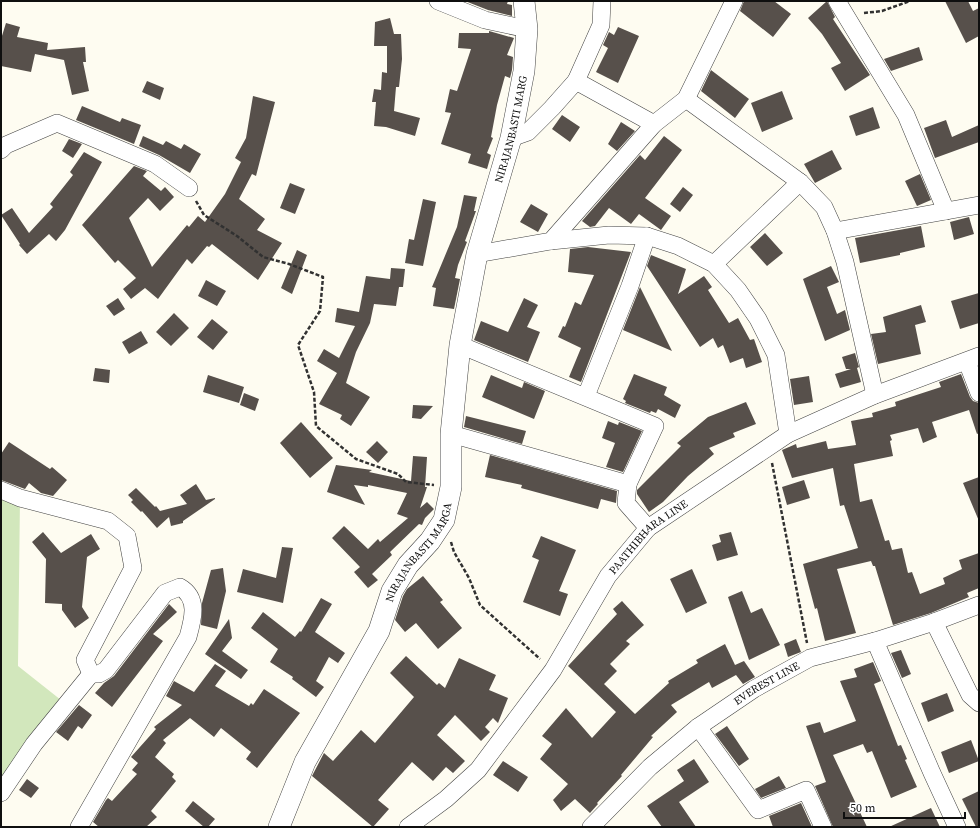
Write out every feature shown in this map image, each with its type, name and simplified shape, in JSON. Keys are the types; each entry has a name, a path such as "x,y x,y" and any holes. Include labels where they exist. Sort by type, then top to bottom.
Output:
{"street":[{"path":"438,1 485,20 527,30"},
{"name":"NIRAJANBASTI MARG","path":"476,254 511,138 524,71 527,30 524,1"},
{"path":"511,138 528,132 576,81 601,25 602,1"},
{"path":"551,241 654,124 686,98 734,1"},
{"path":"841,8 906,115 946,211"},
{"path":"576,81 654,124"},
{"path":"686,98 800,182 824,207 835,231 852,289 875,396"},
{"path":"1,150 6,145 57,123 155,164 189,188"},
{"path":"714,264 800,182"},
{"path":"835,231 979,205"},
{"path":"476,254 551,241 609,235 647,236 678,246 714,264 738,290 758,319 776,355 788,434"},
{"path":"586,396 630,286 647,236"},
{"name":"NIRAJANBASTI MARGA","path":"279,827 305,762 379,631 392,590 408,565 430,541 444,520 451,487 451,434 460,346 476,254"},
{"path":"460,346 586,396 655,426 628,484 626,504 648,528"},
{"path":"973,359 979,393"},
{"name":"PAATHIBHARA LINE","path":"408,827 446,799 478,770 553,670 608,576 648,528 769,445 788,434 875,396 973,359"},
{"path":"451,434 628,484"},
{"path":"1,490 20,498 108,521 128,536 133,568 85,660 90,674"},
{"path":"79,827 188,637 193,616 192,602 188,591 180,587 165,593 106,670 99,674 90,674"},
{"name":"EVEREST LINE","path":"591,827 650,767 698,727 754,689 810,658 875,641 934,622 979,605"},
{"path":"934,622 970,695 979,703"},
{"path":"875,641 957,827"},
{"path":"1,793 34,744 90,674"},
{"path":"698,727 758,810 806,790 823,827"}],"path":[{"path":"841,8 882,11 910,1"},
{"path":"189,188 204,216 237,236 263,257 289,264 323,277 320,311 298,345 314,392 316,426 356,459 398,474 406,482 451,487"},
{"path":"769,445 810,658"},
{"path":"444,520 454,552 469,578 480,605 553,670"}],"green space":[{"path":"1,490 20,498 18,666 66,704 1,793"}],"building":[{"path":"465,1 508,1 507,4 512,5 512,16 488,10"},
{"path":"744,1 774,1 791,14 773,37 740,11"},
{"path":"827,1 835,17 833,19 870,75 845,91 831,68 841,63 822,34 808,18"},
{"path":"945,1 968,1 973,11 979,8 979,36 966,43"},
{"path":"390,18 394,34 401,34 402,59 399,87 396,87 394,111 420,118 415,136 386,127 374,126 376,102 372,102 374,89 381,90 382,72 387,73 387,46 374,46 375,22"},
{"path":"6,23 20,27 17,37 48,43 47,50 85,47 86,62 83,62 89,91 72,95 64,60 35,54 31,72 1,66 1,39"},
{"path":"618,27 639,36 618,83 596,72 608,48 603,45 609,32 614,35"},
{"path":"489,31 514,38 507,55 513,57 512,70 510,78 505,76 497,105 491,137 493,138 487,153 491,155 487,169 468,163 471,154 441,144 451,113 445,112 450,89 457,91 471,49 458,48 459,33 489,33"},
{"path":"919,47 923,60 891,71 884,59"},
{"path":"711,70 749,99 735,118 701,91"},
{"path":"147,81 164,88 160,100 142,92"},
{"path":"782,91 793,119 762,132 751,103"},
{"path":"253,96 275,102 256,176 252,174 239,199 265,219 257,230 282,243 258,280 212,244 209,247 207,246 192,264 187,259 158,299 145,288 131,299 123,289 136,278 118,260 115,263 82,225 134,166 147,171 143,176 161,191 165,187 174,197 160,211 148,198 129,218 152,267 187,225 189,227 198,216 205,222 225,194 241,162 235,158 246,138"},
{"path":"82,106 120,122 122,118 141,125 134,144 76,120"},
{"path":"873,107 880,128 856,136 849,116"},
{"path":"562,115 580,127 570,142 552,129"},
{"path":"946,120 952,137 979,125 979,142 935,158 924,128"},
{"path":"621,122 635,131 617,151 608,144"},
{"path":"143,136 163,145 166,141 181,149 184,144 201,154 190,173 159,155 139,146"},
{"path":"664,136 682,150 645,198 671,216 661,230 639,214 631,224 609,208 595,226 590,227 582,221 640,155 645,160"},
{"path":"69,139 82,144 73,158 62,151"},
{"path":"832,150 842,169 815,183 804,164"},
{"path":"84,152 102,162 65,230 56,241 49,234 27,254 19,245 20,244 1,215 12,208 29,233 53,207 50,204 73,175 70,172"},
{"path":"920,174 931,200 917,206 905,181"},
{"path":"290,183 305,189 295,214 280,208"},
{"path":"683,187 693,195 680,212 670,204"},
{"path":"464,195 477,197 474,211 476,211 465,241 467,242 458,265 455,278 460,279 454,309 433,306 436,288 432,287 457,227"},
{"path":"423,199 436,202 423,266 405,263 409,239 414,240"},
{"path":"531,204 548,214 538,232 520,222"},
{"path":"969,217 974,234 954,240 950,222"},
{"path":"921,226 925,247 900,253 900,255 860,263 855,238"},
{"path":"765,233 783,253 767,266 750,247"},
{"path":"588,247 631,252 581,382 569,377 581,348 558,337 563,326 565,327 575,302 581,305 594,275 568,272 570,249"},
{"path":"297,250 307,255 292,294 281,288"},
{"path":"651,255 686,269 678,294 704,276 712,287 708,290 729,323 738,318 750,340 754,339 762,362 746,368 743,358 730,363 723,345 718,348 713,338 700,347 647,266"},
{"path":"831,266 839,282 827,287 837,314 845,310 850,330 825,341 803,279"},
{"path":"391,268 405,269 403,287 399,287 396,306 374,304 370,323 356,352 346,383 370,397 351,426 340,419 342,415 319,404 337,373 317,361 324,349 339,358 355,326 335,322 337,308 359,312 366,276 390,279"},
{"path":"206,280 226,291 217,306 198,296"},
{"path":"640,287 672,351 623,330"},
{"path":"979,293 979,323 960,329 951,301"},
{"path":"118,298 125,309 114,316 106,306"},
{"path":"524,298 538,305 527,327 540,332 528,362 474,340 481,321 508,332"},
{"path":"921,305 926,322 915,325 921,354 878,364 871,334 886,332 883,317"},
{"path":"174,313 189,328 171,346 156,332"},
{"path":"212,319 228,332 213,350 197,337"},
{"path":"141,331 148,343 129,354 122,342"},
{"path":"855,353 861,382 840,388 835,374 851,369 846,369 842,357"},
{"path":"95,368 110,370 109,383 93,381"},
{"path":"634,374 667,387 664,395 681,405 675,418 658,409 656,413 651,411 650,413 625,403 626,401 623,399"},
{"path":"961,374 970,397 973,401 979,403 979,433 977,434 969,410 932,422 937,437 923,443 918,428 890,435 892,440 890,441 893,456 854,464 860,502 872,499 885,541 889,540 892,550 902,548 908,573 912,572 920,594 945,584 943,578 962,569 959,560 979,553 979,588 967,593 969,597 931,613 893,625 875,566 873,566 871,561 837,569 856,633 825,641 817,608 815,609 803,564 858,548 844,505 840,506 833,468 792,478 782,450 796,444 797,448 826,441 828,449 856,445 851,421 873,417 872,413 896,406 895,402 941,387 939,382"},
{"path":"208,375 244,387 239,403 203,392"},
{"path":"491,375 522,388 524,382 545,391 534,419 482,397"},
{"path":"809,376 813,402 794,405 790,379"},
{"path":"244,393 259,399 255,411 240,405"},
{"path":"746,402 756,424 733,433 735,437 709,448 714,454 688,476 663,502 649,512 637,494 637,490 681,446 677,443 708,417"},
{"path":"413,405 433,406 421,419 412,418"},
{"path":"466,416 526,431 522,444 464,427"},
{"path":"608,421 618,425 619,422 642,431 623,472 606,467 615,443 602,438"},
{"path":"301,422 333,458 310,478 280,443"},
{"path":"377,441 388,452 378,463 366,452"},
{"path":"9,442 50,469 52,467 67,480 53,496 41,493 29,483 25,489 1,480 1,454"},
{"path":"490,455 617,491 616,503 601,499 598,509 521,488 522,485 485,477"},
{"path":"413,456 427,457 425,487 427,487 420,508 427,502 434,509 425,518 422,525 419,524 390,552 392,555 372,574 378,580 368,588 354,572 360,567 332,538 344,526 368,549 378,539 380,542 408,518 397,514 407,493 368,485 368,487 354,485 365,505 327,492 336,465 372,470 369,472 411,481"},
{"path":"979,477 979,521 963,483"},
{"path":"804,480 810,498 787,505 782,487"},
{"path":"196,484 206,500 215,499 183,521 183,523 171,526 169,517 157,528 142,511 141,512 131,502 133,500 128,495 136,488 160,511 187,504 180,495"},
{"path":"43,532 61,553 91,534 100,549 87,557 82,607 89,618 75,628 62,610 62,604 45,603 46,559 32,542"},
{"path":"731,532 738,555 717,561 712,545 721,542 719,535"},
{"path":"541,536 576,550 559,591 568,594 560,616 523,602 539,560 532,557"},
{"path":"282,547 293,548 283,603 237,592 243,569 276,578"},
{"path":"223,568 226,591 217,629 201,625 202,603 211,570"},
{"path":"692,569 707,603 686,613 670,579"},
{"path":"423,576 443,600 440,602 462,628 438,649 416,623 405,632 395,620 403,596 407,589"},
{"path":"742,591 751,613 762,608 780,645 749,660 728,597"},
{"path":"321,598 332,604 315,632 345,653 338,663 329,657 316,681 324,687 316,697 292,679 293,677 270,662 278,649 251,628 263,612 295,637 300,631 301,632"},
{"path":"622,601 644,625 626,641 630,644 610,664 617,671 604,684 635,714 669,683 668,681 698,663 696,660 725,644 735,665 744,661 755,677 743,684 736,675 712,688 709,682 671,705 677,712 651,736 653,737 590,813 575,799 561,811 553,800 568,784 540,759 552,744 542,736 566,708 592,738 616,712 568,666 617,614 613,609"},
{"path":"169,604 177,612 153,634 163,641 112,707 95,693 104,683 114,676"},
{"path":"229,619 232,638 222,651 248,670 241,679 205,654"},
{"path":"796,639 801,652 788,657 784,644"},
{"path":"901,650 911,674 902,678 891,653"},
{"path":"406,656 437,685 439,683 445,688 459,658 496,675 489,690 508,698 498,723 493,718 485,727 490,732 481,741 455,715 437,735 465,761 453,773 446,767 433,781 412,762 378,800 389,809 373,827 312,776 324,753 333,761 361,730 375,743 414,697 390,673"},
{"path":"873,662 881,681 874,684 898,746 901,745 907,759 905,760 917,787 891,798 872,751 867,753 863,744 833,755 867,827 833,827 815,786 826,782 806,726 820,722 824,733 856,721 840,681 857,677 854,669"},
{"path":"215,664 226,671 215,686 249,706 251,703 253,705 264,689 300,713 257,768 246,759 251,752 221,728 214,737 190,718 163,740 166,743 155,757 174,774 172,777 176,781 151,811 157,817 146,827 99,827 93,822 106,800 108,798 112,801 137,774 132,770 138,763 131,757 156,729 154,727 182,705 166,696 174,681 194,692"},
{"path":"947,693 954,711 928,722 921,703"},
{"path":"79,705 92,715 82,729 78,726 68,741 56,732"},
{"path":"727,726 749,759 739,766 715,734"},
{"path":"971,740 979,761 949,773 941,752"},
{"path":"694,759 709,782 679,802 696,827 662,827 647,806 684,781 677,770"},
{"path":"503,761 528,777 518,792 493,775"},
{"path":"779,776 786,788 761,798 755,789"},
{"path":"27,779 39,788 31,798 19,790"},
{"path":"979,791 979,827 976,827 962,799"},
{"path":"193,801 215,819 208,827 204,827 185,811"},
{"path":"801,803 812,827 773,827 769,816"},
{"path":"931,808 940,827 889,827"}]}
